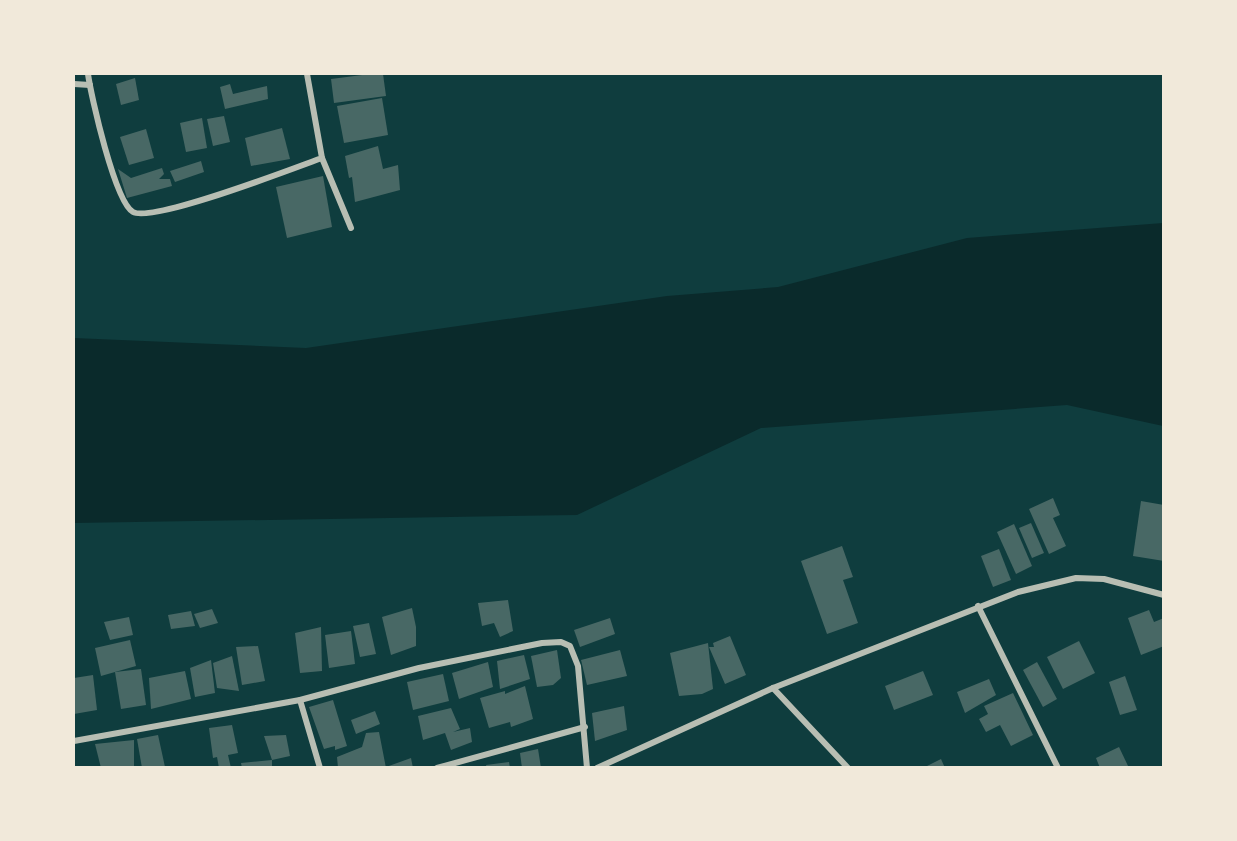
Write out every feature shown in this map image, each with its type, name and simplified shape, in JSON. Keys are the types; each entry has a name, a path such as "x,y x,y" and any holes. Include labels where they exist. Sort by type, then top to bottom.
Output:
{"street":[{"path":"88,74 118,191 124,203 135,213 154,213 213,197 322,158"},
{"path":"307,74 322,158 351,228"},
{"path":"74,84 90,84"},
{"path":"597,768 773,688 978,606 1038,586 1076,578 1104,579 1164,595"},
{"path":"978,606 1058,768"},
{"path":"74,741 300,700 419,668 542,643 561,642 570,646 577,659 587,768"},
{"path":"773,688 848,768"},
{"path":"300,700 320,768"},
{"path":"437,768 585,727"}],"water":[{"path":"1163,223 1163,426 1067,405 761,428 577,515 74,523 74,338 306,348 667,296 778,287 967,238"}],"building":[{"path":"383,74 386,96 334,103 331,79"},
{"path":"135,78 139,100 121,105 116,84"},
{"path":"230,84 233,94 267,86 268,99 225,109 220,87"},
{"path":"382,98 388,135 344,143 337,106"},
{"path":"224,116 230,142 213,146 207,119"},
{"path":"202,118 207,148 186,152 180,123"},
{"path":"282,128 290,159 251,166 245,138"},
{"path":"146,129 154,158 129,165 120,137"},
{"path":"378,146 383,169 398,165 400,190 355,202 352,177 349,178 345,156"},
{"path":"201,161 204,172 175,182 170,171"},
{"path":"162,168 164,174 159,179 170,179 172,186 127,198 118,169 131,178"},
{"path":"323,176 332,227 287,238 276,187"},
{"path":"1053,498 1060,515 1053,518 1066,546 1049,554 1029,509"},
{"path":"1141,501 1164,505 1164,561 1133,556"},
{"path":"1031,523 1044,553 1032,558 1019,528"},
{"path":"1014,524 1032,566 1016,574 997,532"},
{"path":"842,546 853,577 843,580 858,623 827,634 801,561"},
{"path":"999,549 1011,580 993,587 981,556"},
{"path":"508,600 513,631 500,637 494,623 482,626 478,603"},
{"path":"412,608 416,627 416,646 391,655 382,617"},
{"path":"212,609 218,623 200,628 194,614"},
{"path":"1149,610 1154,622 1164,618 1164,646 1141,655 1128,618"},
{"path":"191,611 195,626 171,629 168,615"},
{"path":"129,617 133,635 110,640 104,622"},
{"path":"610,618 615,634 580,647 574,630"},
{"path":"369,623 376,654 360,657 353,626"},
{"path":"321,627 322,671 300,673 295,633"},
{"path":"351,631 355,664 329,668 325,635"},
{"path":"730,636 746,675 725,684 709,647 714,647 713,643"},
{"path":"130,640 136,666 101,676 95,648"},
{"path":"1079,641 1095,673 1063,689 1047,657"},
{"path":"708,643 713,689 702,694 679,696 670,653"},
{"path":"258,646 265,681 242,685 236,647"},
{"path":"557,650 561,678 553,685 537,687 531,656"},
{"path":"620,650 627,676 587,685 581,660"},
{"path":"524,655 530,679 500,689 497,661"},
{"path":"232,656 239,691 217,688 213,663"},
{"path":"211,660 215,693 195,697 190,668"},
{"path":"488,662 493,687 459,699 452,673"},
{"path":"1037,662 1057,699 1043,707 1023,670"},
{"path":"141,669 146,705 121,709 115,672"},
{"path":"185,671 191,699 151,709 149,678"},
{"path":"923,671 933,695 894,710 885,686"},
{"path":"443,674 449,701 413,710 407,682"},
{"path":"93,675 97,710 74,714 74,678"},
{"path":"1125,676 1137,710 1120,715 1109,682"},
{"path":"989,679 996,695 965,713 957,692"},
{"path":"525,686 533,719 511,727 510,722 489,728 480,698 505,691 505,694"},
{"path":"1013,693 1033,735 1011,746 1000,725 986,732 979,719 988,714 984,706"},
{"path":"333,700 347,746 335,750 335,746 324,749 309,707"},
{"path":"624,706 627,730 595,741 592,713"},
{"path":"451,708 460,729 453,732 470,728 472,742 451,750 445,733 423,740 418,716"},
{"path":"375,711 380,724 356,734 351,720"},
{"path":"232,725 238,753 228,755 231,768 219,768 217,757 213,758 209,728"},
{"path":"379,732 386,768 338,768 337,757 362,747 366,733"},
{"path":"158,735 165,767 142,768 137,739"},
{"path":"286,735 290,756 272,760 264,736"},
{"path":"134,740 134,768 101,768 95,744"},
{"path":"1119,747 1129,768 1100,768 1096,758"},
{"path":"538,749 541,768 522,768 520,753"},
{"path":"411,758 413,768 386,768 386,767"},
{"path":"941,759 945,768 923,768"},
{"path":"272,760 272,768 242,768 241,763"},
{"path":"509,762 510,768 487,768 486,765"}]}
